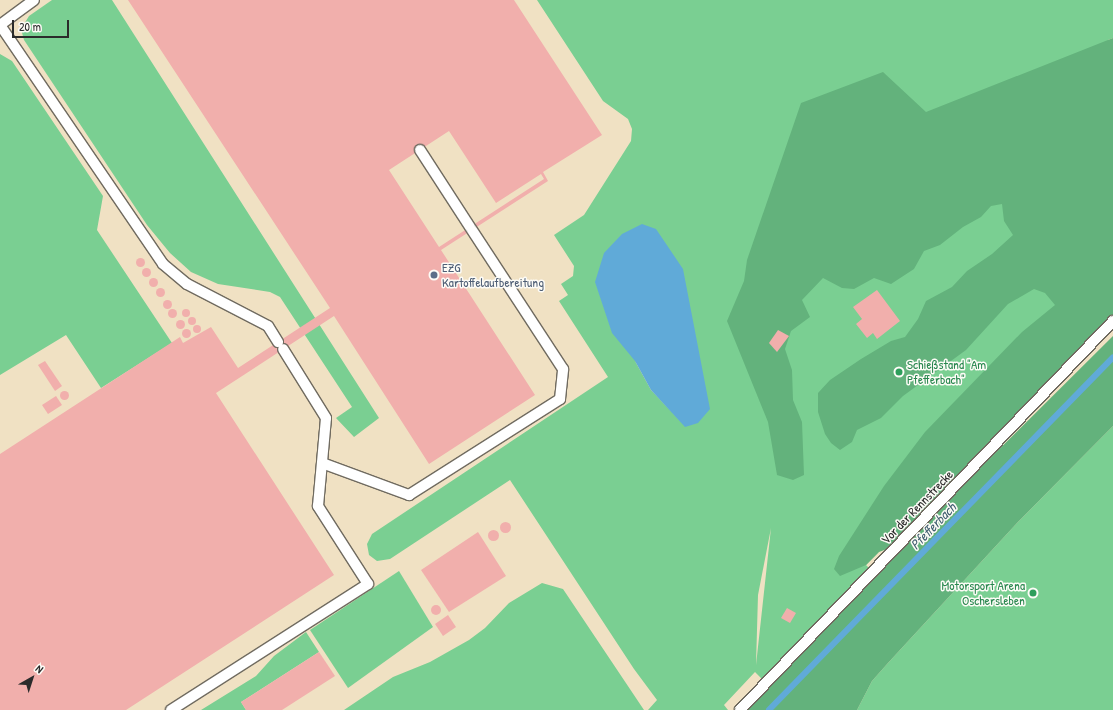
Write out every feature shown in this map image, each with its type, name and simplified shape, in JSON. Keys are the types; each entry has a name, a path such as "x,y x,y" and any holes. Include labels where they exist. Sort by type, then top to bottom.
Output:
{"lane":[{"path":"34,0 0,25 163,264 187,284 268,326 326,418 318,506 368,584 171,710"},
{"path":"322,464 409,495 560,399 563,369 420,150"},
{"name":"Vor der Rennstrecke","path":"740,710 1113,321"}],"green space":[{"path":"52,0 112,0 379,418 354,437 336,418 352,407 280,297 270,292 218,284 191,272 170,253 147,225 24,40 21,29 29,16"},
{"path":"537,0 1113,0 1113,38 1108,40 1113,47 1113,308 866,565 869,568 762,679 755,672 724,705 728,710 648,710 657,700 634,669 510,480 390,559 377,561 369,555 367,544 372,534 608,377 559,301 568,295 561,284 573,276 574,266 554,235 584,215 631,141 632,129 628,119 603,101","holes":["635,361 685,426 651,390","771,528 756,665 758,595"]},
{"name":"Schießstand \"Am Pfefferbach\"","path":"1113,38 1113,316 887,549 879,552 866,565 840,576 834,569 839,556 884,486 925,432 1022,332 1055,305 1045,293 1034,289 1008,304 966,350 903,396 881,418 857,430 852,442 840,450 831,443 825,434 818,412 818,393 830,380 861,359 891,341 905,337 918,319 926,301 952,287 967,271 992,254 1013,235 1004,221 1002,204 991,206 981,217 963,227 940,245 924,251 914,269 891,284 874,278 854,289 842,288 823,278 802,300 810,317 791,331 785,349 792,370 793,400 802,422 804,475 793,480 777,475 768,422 727,321 744,281 747,260 801,103 883,72 926,112"},
{"path":"0,54 12,61 103,196 97,230 172,343 101,388 66,335 0,375"},
{"path":"1113,336 1113,426 1017,523 888,663 872,681 857,710 747,710 939,509"},
{"name":"Motorsport Arena Oschersleben","path":"1113,426 1113,710 857,710 872,681 888,663 1017,523"},
{"path":"399,571 433,627 348,688 310,630"},
{"path":"542,583 563,589 644,710 344,710 393,677 430,662 469,640 485,628 509,603"},
{"path":"306,632 319,652 241,702 246,710 201,710 256,676 274,656"}],"water":[{"path":"642,224 656,229 683,269 710,409 698,423 685,427 651,390 635,361 612,333 595,282 604,253 622,234"}],"building":[{"path":"128,0 514,0 602,135 543,172 548,181 441,250 535,395 429,464 334,316 216,393 334,575 126,710 0,710 0,454 180,337 183,343 211,327 238,368 330,308","holes":["449,131 496,203 541,174 544,179 439,247 389,170"]},
{"path":"140,257 145,262 140,267 135,262"},
{"path":"146,267 151,272 146,277 141,272"},
{"path":"153,277 158,282 153,287 148,282"},
{"path":"160,287 165,292 160,297 155,292"},
{"path":"877,290 900,321 877,339 873,333 867,338 856,324 862,319 853,307"},
{"path":"167,299 172,304 167,309 162,304"},
{"path":"172,308 177,313 172,318 167,313"},
{"path":"186,309 189,310 189,316 186,317 183,316 182,313 183,310"},
{"path":"192,317 195,318 195,324 192,325 189,324 188,321 189,318"},
{"path":"180,319 185,324 180,329 175,324"},
{"path":"197,325 200,326 200,332 197,333 194,332 193,329 194,326"},
{"path":"186,328 191,333 186,338 181,333"},
{"path":"778,330 789,336 777,352 769,343"},
{"path":"45,361 62,386 55,391 38,365"},
{"path":"62,391 66,391 68,395 66,399 62,399 60,397 60,393"},
{"path":"56,396 62,405 48,414 42,405"},
{"path":"503,522 507,522 509,523 509,531 503,532 500,529 500,525"},
{"path":"491,530 495,530 497,531 497,539 491,540 488,537 488,533"},
{"path":"478,532 506,576 449,612 421,570"},
{"path":"434,605 438,605 440,606 440,614 434,615 431,612 431,608"},
{"path":"787,608 796,613 790,623 781,618"},
{"path":"448,615 456,627 443,636 435,624"},
{"path":"319,652 335,676 282,710 246,710 241,702"}],"waterway":[{"name":"Pfefferbach","path":"769,710 1113,358"}],"place":[{"name":"EZG Kartoffelaufbereitung","path":"434,275"},
{"name":"Schießstand \"Am Pfefferbach\"","path":"899,372"},
{"name":"Motorsport Arena Oschersleben","path":"1033,593"}]}
